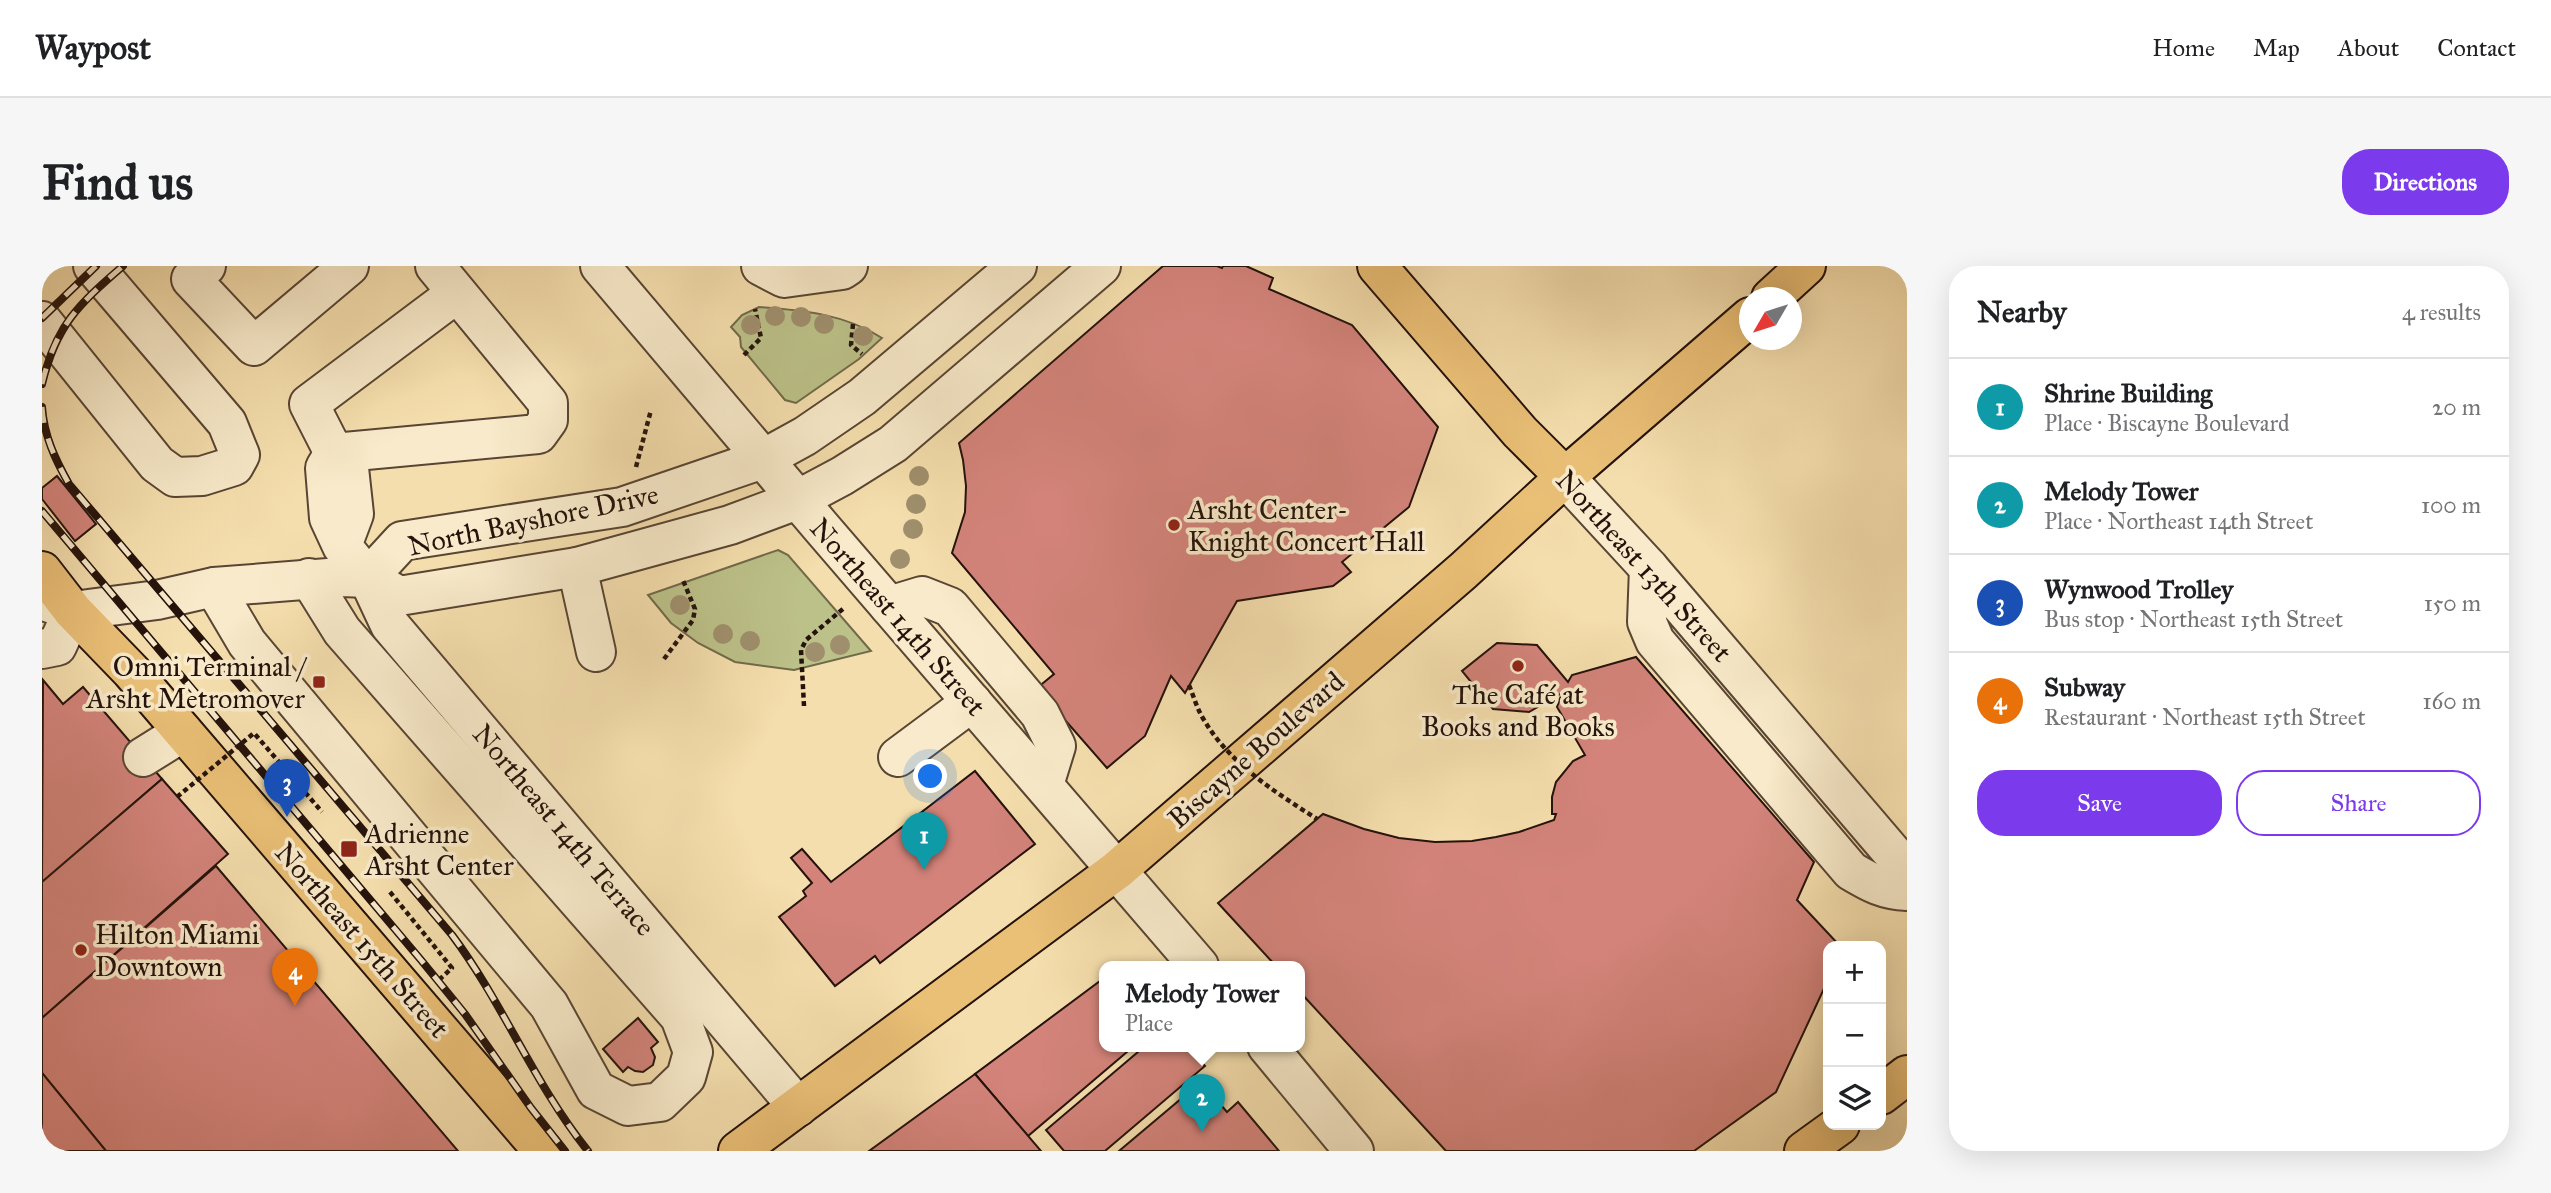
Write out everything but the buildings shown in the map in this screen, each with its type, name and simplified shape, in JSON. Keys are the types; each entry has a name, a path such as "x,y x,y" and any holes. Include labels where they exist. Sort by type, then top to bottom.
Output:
{"main road":[{"name":"Northeast 13th Street","path":"1377,266 1520,432 1565,477"},
{"path":"1783,287 1806,266"},
{"name":"Biscayne Boulevard","path":"738,1151 1117,870 1453,579 1739,326"},
{"name":"Northeast 15th Street","path":"42,571 58,606 131,671 543,1151"},
{"path":"1886,1091 1907,1075"},
{"path":"1805,1151 1833,1130"}],"street":[{"path":"42,321 157,464 175,477 202,477 233,466 240,454 227,423 93,266"},
{"path":"206,266 191,279 254,346 349,266"},
{"name":"Northeast 14th Street","path":"600,266 797,500 1195,961"},
{"path":"761,266 784,278 842,270 848,266"},
{"name":"North Bayshore Drive","path":"1011,268 862,397 805,436 763,459 622,507 402,541 369,578 399,596 577,567 730,525 797,500 893,444 1101,266"},
{"path":"1011,268 1047,313"},
{"path":"446,280 548,403 548,420 538,434 334,453 309,404 446,280"},
{"name":"Northeast 14th Terrace","path":"334,453 349,468 354,514 342,546 369,578 390,625 798,1107"},
{"name":"Northeast 13th Street","path":"1565,477 1649,568 1907,870"},
{"path":"577,567 596,652"},
{"path":"1649,568 1647,622 1655,641 1852,871 1875,886 1907,891"},
{"path":"214,587 247,643 549,1005 596,1090 628,1106 660,1102 686,1077 693,1052 680,1017 341,631 309,578"},
{"path":"42,649 57,646 58,606 157,600 214,587 309,578 369,578"},
{"path":"889,606 922,596 950,607 1040,714 1056,746 1044,785"},
{"path":"898,757 972,702"},
{"path":"143,757 183,732"},
{"path":"1272,1052 1354,1151"}],"path":[{"path":"744,355 761,338 755,309"},
{"path":"853,324 851,345 857,352 869,357"},
{"path":"635,472 651,410"},
{"path":"664,659 693,620 695,609 682,578"},
{"path":"804,706 802,650 806,640 844,608"},
{"path":"1189,685 1203,719 1246,769 1275,792 1317,818"},
{"path":"177,797 254,733 322,812"},
{"path":"390,892 452,968"}],"green space":[{"path":"759,307 838,318 882,338 859,359 796,403 785,400 741,347 740,337 731,327 742,315"},
{"path":"778,550 788,555 871,651 794,670 735,662 698,643 671,623 648,595"}],"railway":[{"path":"42,318 96,266"},
{"path":"42,384 54,346 62,331 81,305 123,266"},
{"path":"42,407 51,447 69,484 452,935 487,988 551,1099 588,1151"},
{"path":"42,511 421,960 465,1014 531,1108 565,1151"}],"place":[{"name":"Arsht Center- Knight Concert Hall","path":"1174,525"},
{"name":"The Café at Books and Books","path":"1518,666"},
{"name":"Omni Terminal / Arsht Metromover","path":"319,682"},
{"name":"Wynwood Trolley","path":"287,817"},
{"name":"Adrienne Arsht Center","path":"349,849"},
{"name":"Shrine Building","path":"924,870"},
{"name":"Hilton Miami Downtown","path":"81,950"},
{"name":"Subway","path":"295,1006"},
{"name":"Melody Tower","path":"1202,1132"}]}
